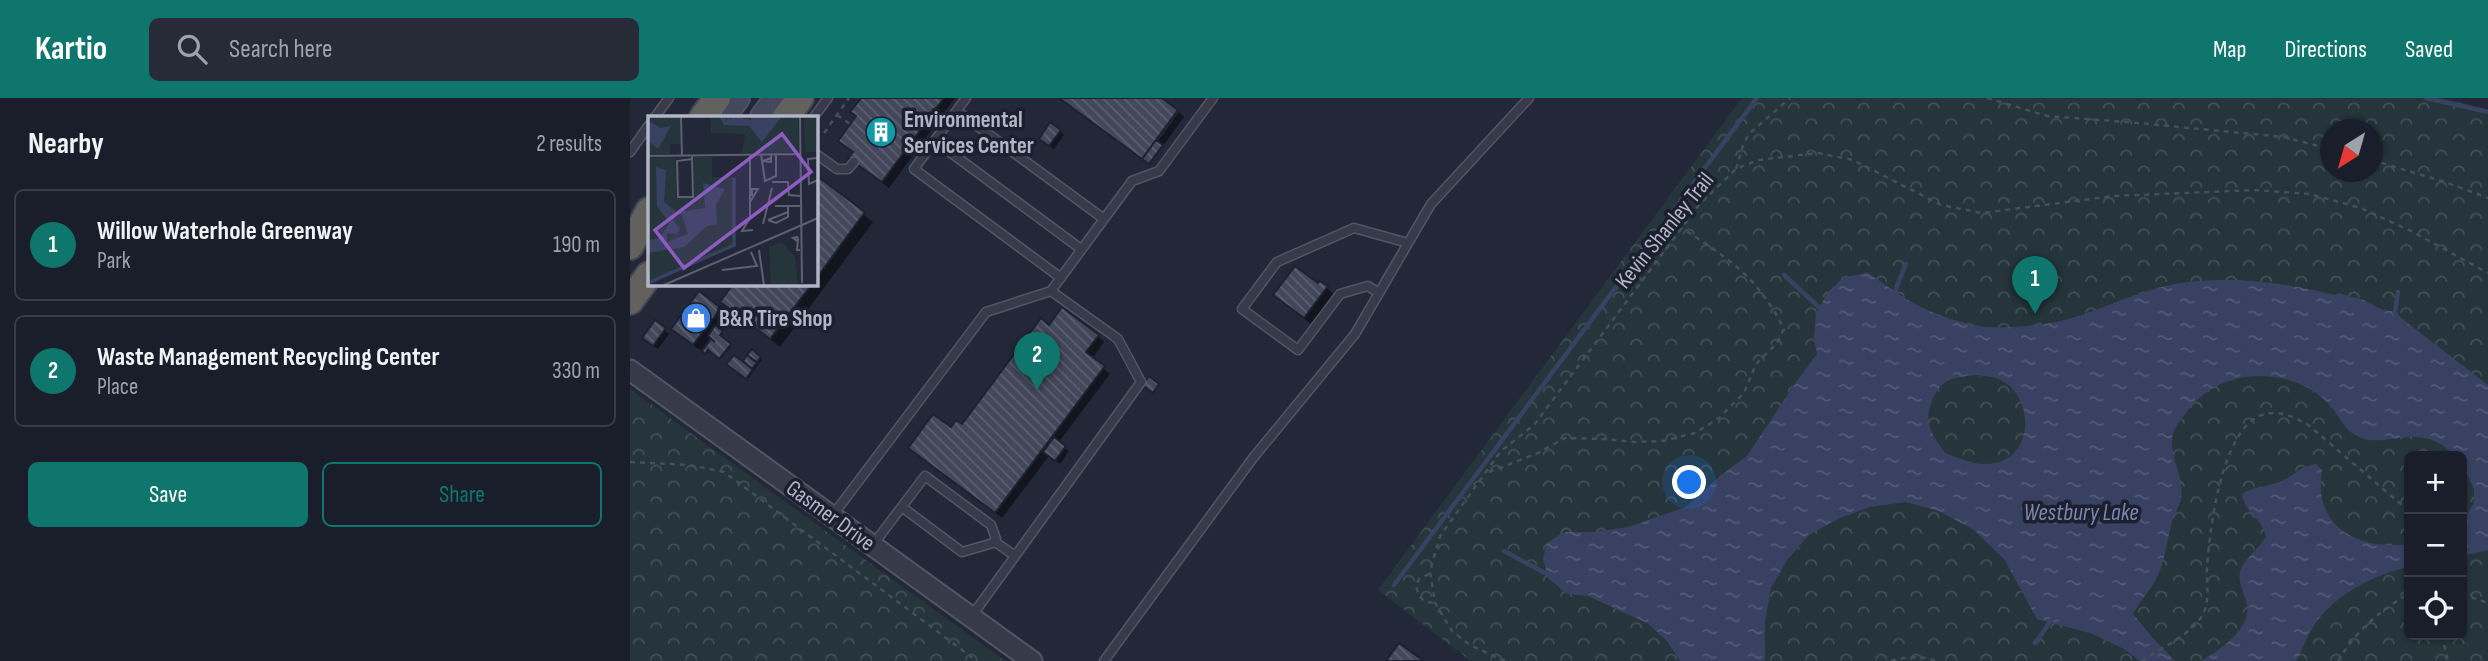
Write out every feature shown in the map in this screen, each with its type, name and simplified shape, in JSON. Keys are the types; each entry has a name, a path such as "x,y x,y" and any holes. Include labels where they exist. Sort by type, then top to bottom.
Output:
{"highway":[{"path":"705,116 717,98"},
{"path":"787,116 800,98"},
{"path":"638,235 648,213"},
{"path":"630,302 648,276"}],"main road":[{"path":"725,116 738,98"},
{"path":"763,116 776,98"}],"street":[{"name":"Gasmer Drive","path":"630,370 1032,661"}],"lane":[{"path":"656,116 669,98"},
{"path":"815,116 828,98"},
{"path":"966,98 914,169 1061,278"},
{"path":"832,516 986,312 1051,291 1132,181 1159,171 1213,98"},
{"path":"1104,661 1253,458 1354,334 1431,204 1530,98"},
{"path":"957,111 1104,219"},
{"path":"630,152 648,126"},
{"path":"935,141 1081,249"},
{"path":"817,155 837,169 848,169 854,162"},
{"path":"1379,293 1368,286 1340,294 1298,350 1242,309 1277,262 1354,228 1408,243"},
{"path":"971,617 1141,382 1118,339 1051,291"},
{"path":"873,545 902,507 925,477 991,525 996,538 993,543 962,552 902,507"},
{"path":"994,541 1015,556"}],"path":[{"path":"824,133 849,98"},
{"path":"1736,169 1749,134 1790,98"},
{"path":"1987,98 2047,116 2284,137 2320,146"},
{"path":"837,115 850,124"},
{"name":"Kevin Shanley Trail","path":"1505,661 1470,645 1452,631 1435,603 1430,575 1440,536 1501,452 1534,425 1699,205 1736,169 1758,160 1818,153 1853,160 1941,205 1982,213 2114,195 2254,190 2308,194 2361,208 2411,231 2488,273"},
{"path":"2383,163 2445,181 2488,198"},
{"path":"1486,473 1538,453 1565,438 1663,441 1695,433 1719,418 1744,393 1756,365 1777,343 1784,329 1769,301 1744,272 1681,228"},
{"path":"2143,661 2172,640 2190,632 2204,613 2214,511 2236,439 2253,419 2263,414 2276,413 2290,415 2308,424 2404,507"},
{"path":"630,461 689,465 723,472 977,661"},
{"path":"1430,575 1419,579 1416,586 1419,597 1424,602 1435,603"},
{"path":"2467,596 2488,603"},
{"path":"2338,661 2351,639 2373,618 2404,597"},
{"path":"2443,640 2448,661"},
{"path":"1891,661 1901,658 1930,658 1935,661"}],"green space":[{"path":"1742,98 2442,98 2488,109 2488,661 1471,661 1378,590"},
{"path":"630,389 1005,661 630,661"}],"water":[{"name":"Westbury Lake","path":"1868,273 1924,309 1961,322 1988,327 2060,321 2161,287 2215,280 2255,281 2334,295 2339,293 2392,311 2488,385 2488,550 2467,555 2467,514 2474,503 2474,489 2467,474 2467,451 2449,451 2441,444 2414,437 2364,439 2347,429 2331,407 2313,391 2280,378 2262,376 2244,377 2211,389 2198,400 2174,431 2172,448 2182,489 2180,501 2158,576 2133,614 2175,661 2140,661 2124,649 2093,634 2037,619 2004,559 1974,530 1939,511 1906,502 1870,507 1840,518 1809,535 1788,559 1771,588 1765,621 1765,661 1680,661 1667,641 1647,623 1588,596 1567,594 1548,578 1543,559 1547,543 1564,532 1594,532 1628,527 1686,507 1747,456 1817,354 1814,337 1816,314 1828,292 1844,277","holes":["1977,375 1997,378 2011,388 2020,400 2025,428 2022,441 2003,461 1988,464 1971,462 1945,453 1928,419 1937,391 1944,383 1960,377"]},
{"path":"2316,464 2322,470 2324,507 2332,520 2343,531 2357,539 2390,545 2404,544 2404,568 2369,581 2332,605 2313,627 2296,661 2201,661 2233,638 2244,622 2247,604 2240,572 2244,563 2266,537 2261,525 2246,506 2242,494 2281,482"}],"building":[{"name":"Environmental Services Center","path":"861,98 944,98 882,182 848,158 853,152 838,141 856,116 850,112"},
{"path":"1059,98 1162,98 1178,110 1142,159"},
{"path":"1050,122 1061,130 1049,146 1039,139"},
{"path":"1156,140 1163,145 1149,164 1142,159"},
{"path":"817,176 865,212 817,278"},
{"path":"1295,266 1318,283 1320,281 1328,286 1304,318 1273,295"},
{"path":"732,285 811,285 770,339 720,302"},
{"name":"B&R Tire Shop","path":"699,291 721,308 693,345 671,329"},
{"path":"1062,307 1099,335 1086,352 1105,366 995,513 908,448 933,414 951,427 956,420 962,424 1041,318 1049,325"},
{"path":"655,320 666,328 653,346 642,338"},
{"path":"715,325 723,331 720,335 731,344 719,359 708,350 705,354 702,351 711,339 715,342 708,336"},
{"path":"752,349 761,357 757,362 747,355"},
{"path":"734,355 753,369 746,379 726,364"},
{"path":"747,355 757,363 752,369 743,361"},
{"path":"1149,376 1159,384 1153,393 1142,385"},
{"path":"1054,437 1066,446 1055,461 1043,452"},
{"path":"1399,643 1424,661 1386,661"}],"waterway":[{"path":"1394,585 1757,98"},
{"path":"2426,98 2488,112"},
{"path":"1893,296 1906,264"},
{"path":"1784,275 1822,310"},
{"path":"2398,292 2395,313 2398,318"},
{"path":"1504,551 1551,574"},
{"path":"2036,643 2053,617"}],"place":[{"name":"Environmental Services Center","path":"881,132"},
{"name":"Willow Waterhole Greenway","path":"2035,314"},
{"name":"B&R Tire Shop","path":"696,318"},
{"name":"Waste Management Recycling Center","path":"1037,390"}]}
